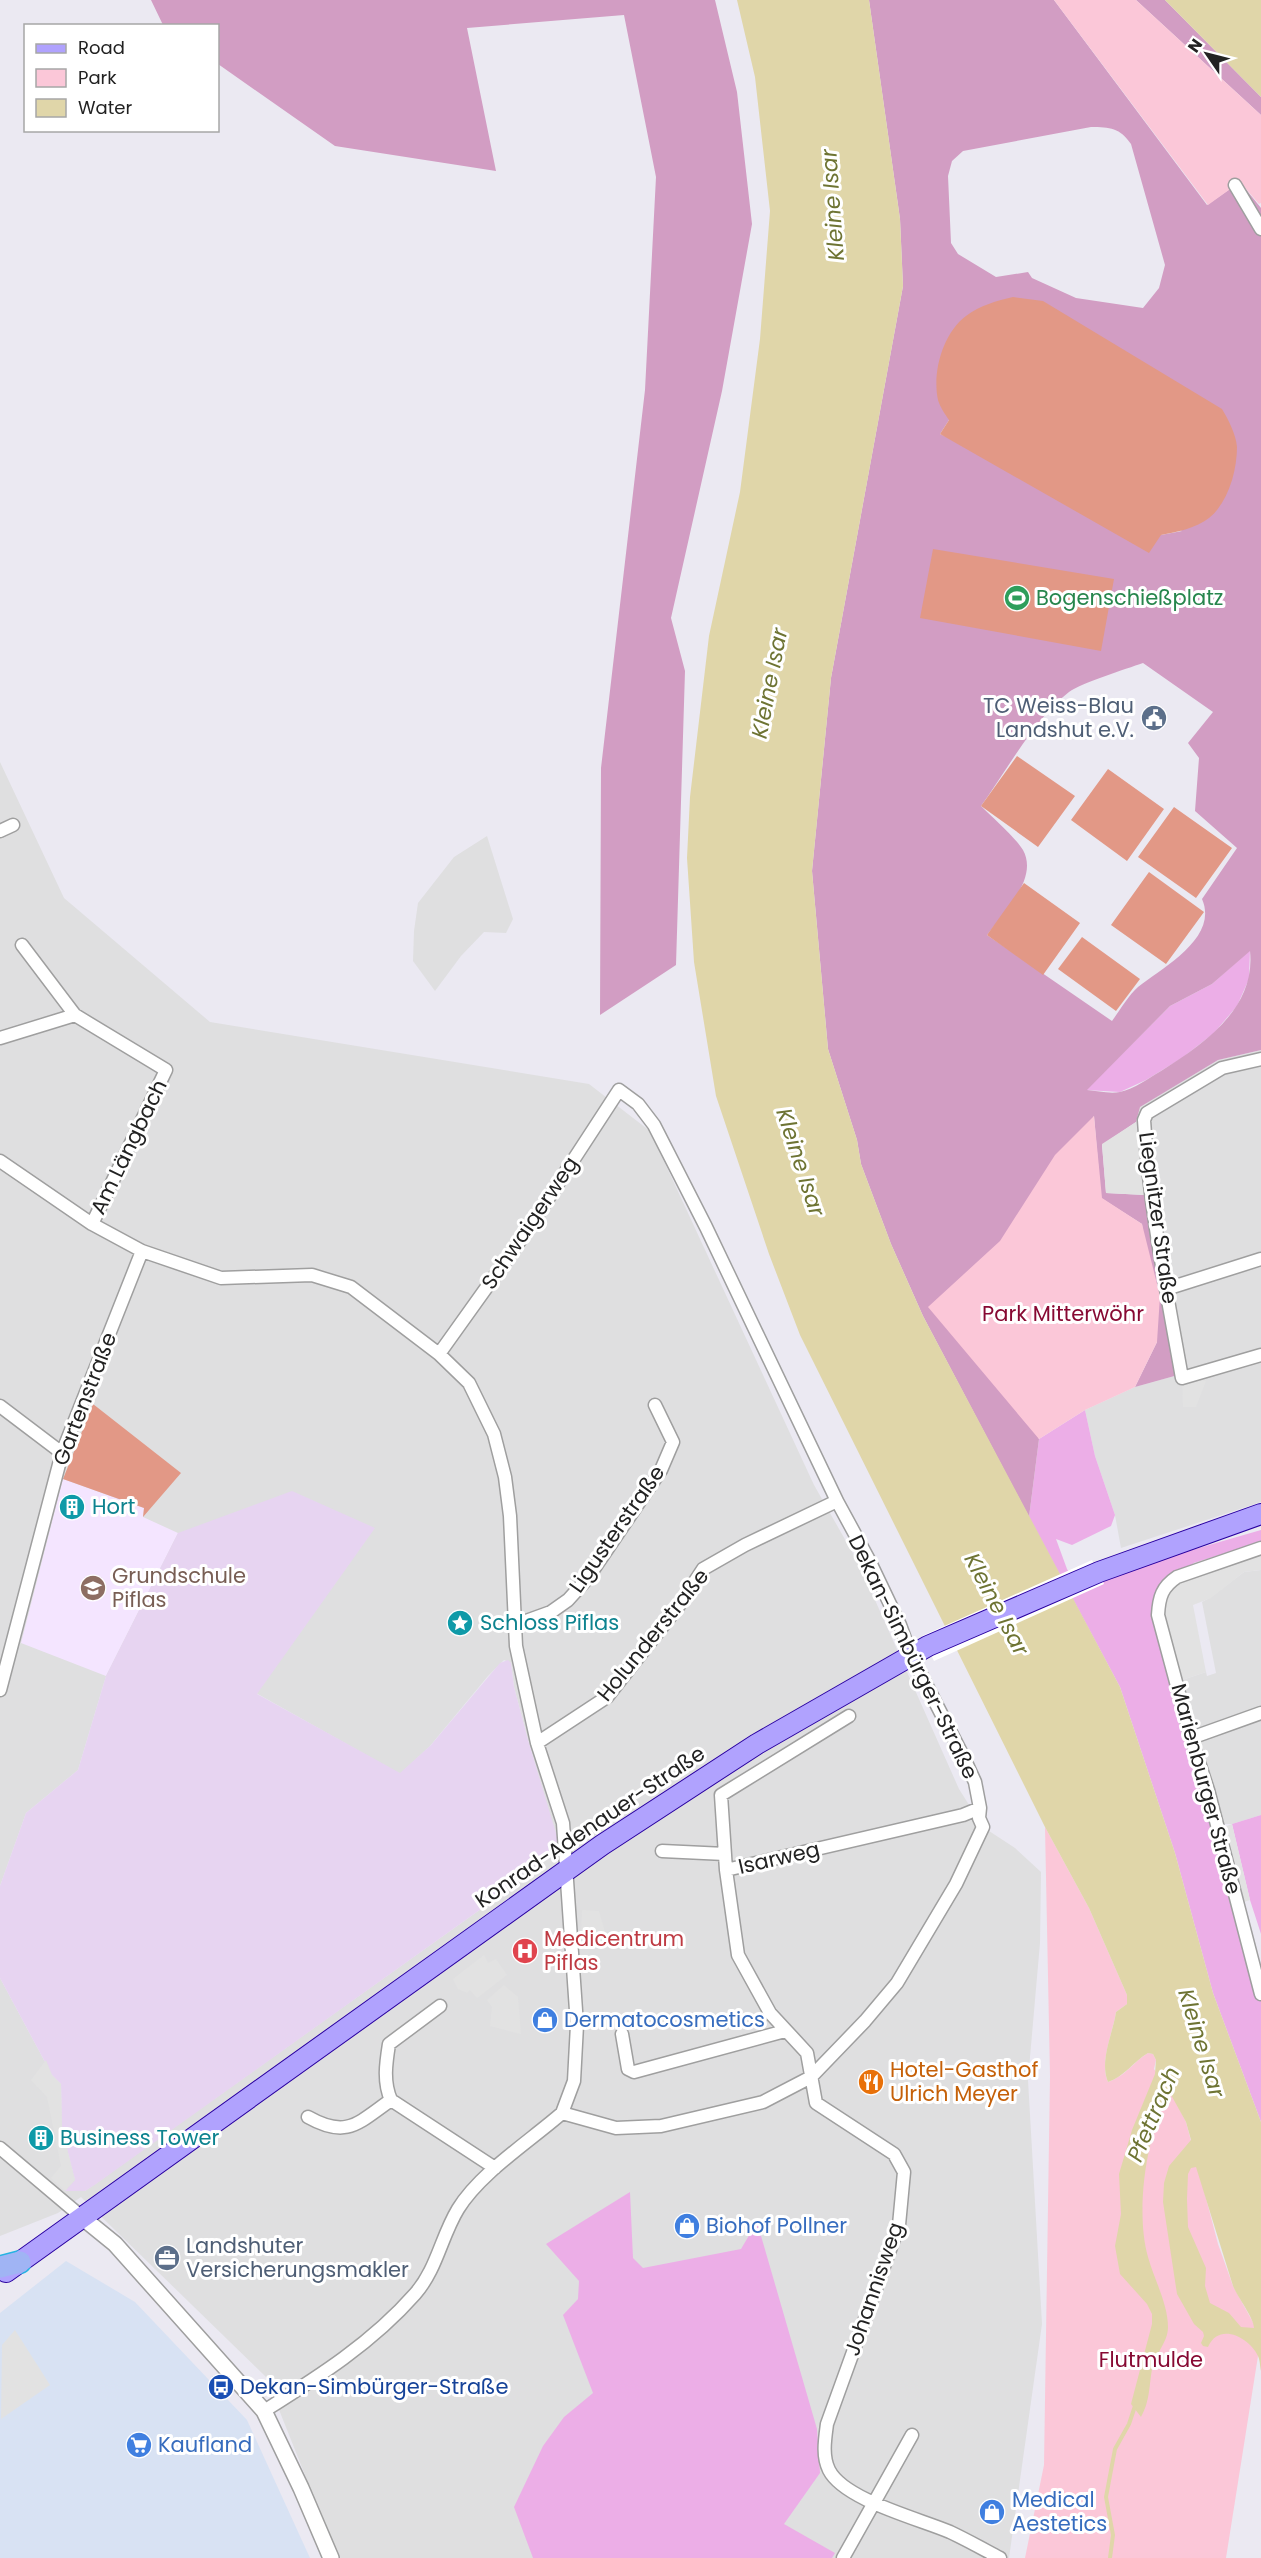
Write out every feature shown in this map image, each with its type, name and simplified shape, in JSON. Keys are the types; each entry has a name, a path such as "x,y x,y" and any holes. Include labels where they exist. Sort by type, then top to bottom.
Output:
{"main road":[{"name":"Konrad-Adenauer-Straße","path":"0,2276 10,2265 83,2218 568,1869 757,1744 916,1652 1099,1572 1261,1514"}],"street":[{"path":"1235,185 1261,229"},
{"path":"0,831 13,825"},
{"name":"Am Längbach","path":"22,945 75,1015 166,1070 92,1224"},
{"path":"0,1038 75,1015"},
{"name":"Liegnitzer Straße","path":"1261,1059 1222,1068 1147,1113 1144,1120 1166,1289 1182,1378 1261,1355"},
{"name":"Schwaigerweg","path":"439,1354 529,1228 619,1090"},
{"name":"Dekan-Simbürger-Straße","path":"562,2113 616,2128 661,2126 763,2102 811,2077 865,2021 897,1983 956,1884 983,1827 979,1818 980,1808 975,1782 916,1652 837,1501 706,1227 654,1125 638,1104 619,1090"},
{"path":"0,1161 92,1224 142,1251 221,1278 312,1275 351,1287 439,1354 470,1383 494,1434 501,1459 510,1516 515,1625 524,1692 537,1743 563,1823 568,1869 577,2025 574,2081 562,2113 495,2168 459,2207 445,2234 435,2265 416,2294 353,2352 264,2411"},
{"name":"Gartenstraße","path":"0,1690 2,1673 62,1453 142,1251"},
{"path":"1166,1289 1261,1259"},
{"name":"Ligusterstraße","path":"515,1625 551,1612 568,1600 607,1551 661,1470 673,1442 655,1405"},
{"path":"0,1406 62,1453"},
{"name":"Holunderstraße","path":"537,1743 608,1698 673,1613 703,1569 745,1545 837,1501"},
{"name":"Marienburger Straße","path":"1261,1548 1176,1577 1166,1584 1159,1599 1158,1615 1191,1738 1208,1790 1261,1994"},
{"path":"1191,1738 1261,1713"},
{"name":"Isarweg","path":"849,1716 721,1795 726,1870 963,1815 980,1808"},
{"path":"662,1851 725,1854"},
{"name":"Johannisweg","path":"726,1870 738,1955 771,2013 807,2053 816,2103 894,2154 904,2172 899,2225 827,2424 824,2448 829,2470 843,2485 873,2502 951,2532 1000,2558"},
{"path":"440,2006 389,2044 387,2090 391,2100 495,2168"},
{"path":"622,2034 628,2069 634,2072 785,2031"},
{"path":"308,2117 327,2127 343,2129 362,2121 391,2100"},
{"path":"0,2148 115,2244 264,2411 331,2558"},
{"path":"843,2558 912,2435"}],"shaded area":[{"path":"151,0 715,0 737,92 752,224 722,391 671,618 685,671 676,965 600,1015 601,768 645,390 656,177 624,15 467,28 496,171 335,146 219,65 219,24 163,24"},
{"path":"869,0 1054,0 1207,205 1240,182 1261,208 1261,1050 1218,1060 1140,1107 1136,1122 1102,1145 1106,1193 1145,1195 1178,1375 1135,1387 1157,1342 1142,1224 1101,1198 1094,1116 980,1321 1039,1439 1029,1517 923,1316 891,1244 861,1164 857,1140 828,1049 812,871 831,678 903,286 900,219","holes":["1091,127 1109,128 1119,132 1131,144 1165,265 1159,288 1143,308 1076,298 1032,278 1028,272 996,277 958,254 951,243 948,176 952,161 963,151","949,420 1182,531 1161,535 940,434","1143,663 1213,712 1188,743 1199,758 1195,811 1237,848 1202,899 1205,913 1203,926 1196,939 1174,961 1138,987 1112,1021 987,935 1010,906 1023,884 1027,861 1020,845 981,806 1022,745 1045,716 1069,692 1093,680","1250,951 1250,971 1245,990 1236,1007 1210,1036 1194,1049 1125,1091 1108,1093 1087,1090 1170,1006 1212,984"]},
{"path":"1136,0 1165,0 1261,97 1261,115"},
{"path":"1013,297 1043,301 1222,409 1235,437 1237,456 1230,486 1216,512 1192,527 1161,535 1149,553 940,434 949,420 939,403 937,389 938,366 945,343 958,323 971,312"},
{"name":"Bogenschießplatz","path":"933,549 1114,579 1101,651 920,618"},
{"path":"1017,756 1075,796 1038,847 981,806"},
{"path":"0,762 64,898 210,1022 589,1084 650,1131 814,1485 859,1564 959,1789 983,1827 1015,1848 1041,1872 1040,1943 1028,2080 1042,2324 1009,2558 338,2558 266,2377 81,2197 58,2213 0,2236 0,1978 52,2075 61,2084 62,2129 75,2180 85,2191 481,1909 521,1874 552,1852 558,1843 514,1687 511,1663 504,1660 488,1676 430,1746 400,1774 256,1693 374,1528 106,1676 78,1770 26,1813 0,1886"},
{"path":"1108,769 1164,809 1127,861 1071,820"},
{"path":"1174,807 1232,848 1196,898 1138,857"},
{"path":"487,836 513,919 506,933 484,932 461,956 435,991 413,961 418,903 454,857"},
{"path":"1149,872 1204,912 1166,964 1111,925"},
{"path":"1024,883 1080,923 1043,975 987,935"},
{"path":"1082,937 1140,979 1116,1011 1058,969"},
{"path":"1250,950 1249,979 1237,1006 1214,1033 1182,1058 1146,1080 1120,1092 1086,1090 1170,1006 1212,984"},
{"path":"1261,1050 1261,1502 1121,1548 1115,1515 1095,1456 1085,1410 1135,1387 1178,1375 1145,1195 1136,1122 1139,1107 1218,1060"},
{"path":"1136,1122 1145,1195 1106,1193 1102,1144"},
{"path":"1182,1378 1206,1381 1196,1407 1183,1407"},
{"path":"93,1404 181,1473 143,1517 144,1508 63,1479"},
{"path":"1085,1410 1095,1456 1115,1515 1111,1526 1072,1545 1056,1539 1067,1569 1079,1590 1109,1574 1261,1530 1261,1542 1194,1563 1176,1576 1159,1599 1261,1994 1261,2122 1213,1993 1175,1853 1120,1687 1029,1517 1039,1439"},
{"name":"Grundschule Piflas","path":"63,1479 144,1508 143,1517 178,1533 106,1676 21,1643"},
{"path":"292,1491 375,1528 257,1694 400,1773 431,1745 500,1663 508,1660 511,1663 514,1687 528,1740 559,1843 552,1852 521,1874 481,1909 96,2184 85,2191 65,2191 75,2180 62,2129 61,2084 52,2075 0,1978 0,1886 26,1813 78,1770 106,1676 178,1533"},
{"path":"1261,1542 1261,1570 1244,1572 1211,1598 1193,1605 1206,1672 1176,1682 1159,1599 1177,1577 1194,1563"},
{"path":"1261,1570 1261,1711 1191,1734 1176,1682 1206,1672 1207,1676 1216,1673 1202,1602 1244,1572"},
{"path":"1261,1716 1261,1815 1232,1824 1218,1824 1198,1743 1204,1737"},
{"path":"1261,1815 1261,1934 1250,1900 1232,1824"},
{"path":"1232,1824 1250,1900 1238,1904 1222,1828"},
{"path":"582,1910 599,1911 606,1936 581,1937"},
{"path":"484,1955 488,1963 496,1959 507,1975 477,1998 470,1990 467,1993 458,1989 453,1979"},
{"path":"504,1985 518,1997 521,2034 490,2026 492,2007 487,2000"},
{"path":"46,2060 52,2075 61,2084 62,2129 75,2180 65,2191 51,2178 61,2166 47,2097 31,2080"},
{"path":"630,2192 633,2258 643,2268 741,2249 757,2222 817,2429 820,2473 784,2524 835,2553 832,2558 533,2558 514,2507 543,2446 564,2417 593,2393 563,2315 578,2299 579,2281 546,2244"},
{"path":"66,2261 135,2302 247,2420 310,2558 0,2558 0,2313"},
{"path":"15,2330 50,2385 1,2419 2,2345"}],"green space":[{"path":"1054,0 1136,0 1261,115 1261,203 1259,204 1240,182 1208,205"},
{"name":"Park Mitterwöhr","path":"1094,1116 1102,1198 1142,1224 1160,1296 1157,1342 1135,1387 1085,1410 1039,1439 928,1307 1000,1241 1055,1155"},
{"name":"Flutmulde","path":"1045,1827 1089,1908 1127,1995 1127,2004 1116,2012 1108,2047 1105,2066 1108,2082 1120,2076 1148,2053 1153,2054 1156,2060 1154,2069 1174,2098 1186,2122 1218,2244 1233,2286 1255,2326 1258,2356 1226,2558 1025,2558 1044,2465 1050,2076"}],"water":[{"name":"Kleine Isar","path":"737,0 869,0 900,219 903,286 831,678 812,871 828,1049 857,1140 861,1164 891,1244 923,1316 1120,1687 1175,1853 1213,1993 1261,2122 1261,2371 1259,2358 1254,2349 1241,2338 1234,2335 1219,2335 1208,2347 1203,2346 1201,2343 1203,2332 1194,2324 1177,2294 1163,2202 1164,2183 1169,2166 1191,2140 1186,2122 1170,2093 1162,2109 1149,2150 1145,2173 1143,2218 1148,2257 1163,2301 1168,2327 1166,2338 1152,2369 1148,2399 1141,2417 1131,2404 1152,2324 1152,2314 1147,2304 1120,2274 1115,2246 1121,2214 1119,2174 1132,2130 1155,2074 1156,2060 1153,2054 1148,2053 1108,2082 1106,2056 1116,2012 1127,2004 1127,1995 1089,1908 1045,1827 800,1335 769,1254 716,1096 694,962 687,858 690,797 709,636 740,492 760,339 770,211 755,77","holes":["1196,2167 1233,2286 1254,2328 1241,2327 1229,2313 1210,2303 1205,2286 1206,2268 1188,2227 1188,2174 1191,2168"]},
{"path":"1165,0 1261,0 1261,97"}],"pier":[{"path":"1092,1560 1104,1584 934,1661 922,1636"}],"waterway":[{"name":"Pfettrach","path":"1110,2558 1113,2535 1106,2497 1115,2449 1129,2424 1135,2406"}],"place":[{"name":"Bogenschießplatz","path":"1017,598"},
{"name":"TC Weiss-Blau Landshut e.V.","path":"1154,718"},
{"name":"Hort","path":"72,1507"},
{"name":"Grundschule Piflas","path":"93,1588"},
{"name":"Schloss Piflas","path":"460,1623"},
{"name":"Medicentrum Piflas","path":"525,1951"},
{"name":"Dermatocosmetics","path":"545,2020"},
{"name":"Hotel-Gasthof Ulrich Meyer","path":"871,2082"},
{"name":"Business Tower","path":"41,2138"},
{"name":"Biohof Pollner","path":"687,2226"},
{"name":"Landshuter Versicherungsmakler","path":"167,2258"},
{"name":"Dekan-Simbürger-Straße","path":"221,2387"},
{"name":"Kaufland","path":"139,2445"},
{"name":"Medical Aestetics","path":"992,2512"}]}
